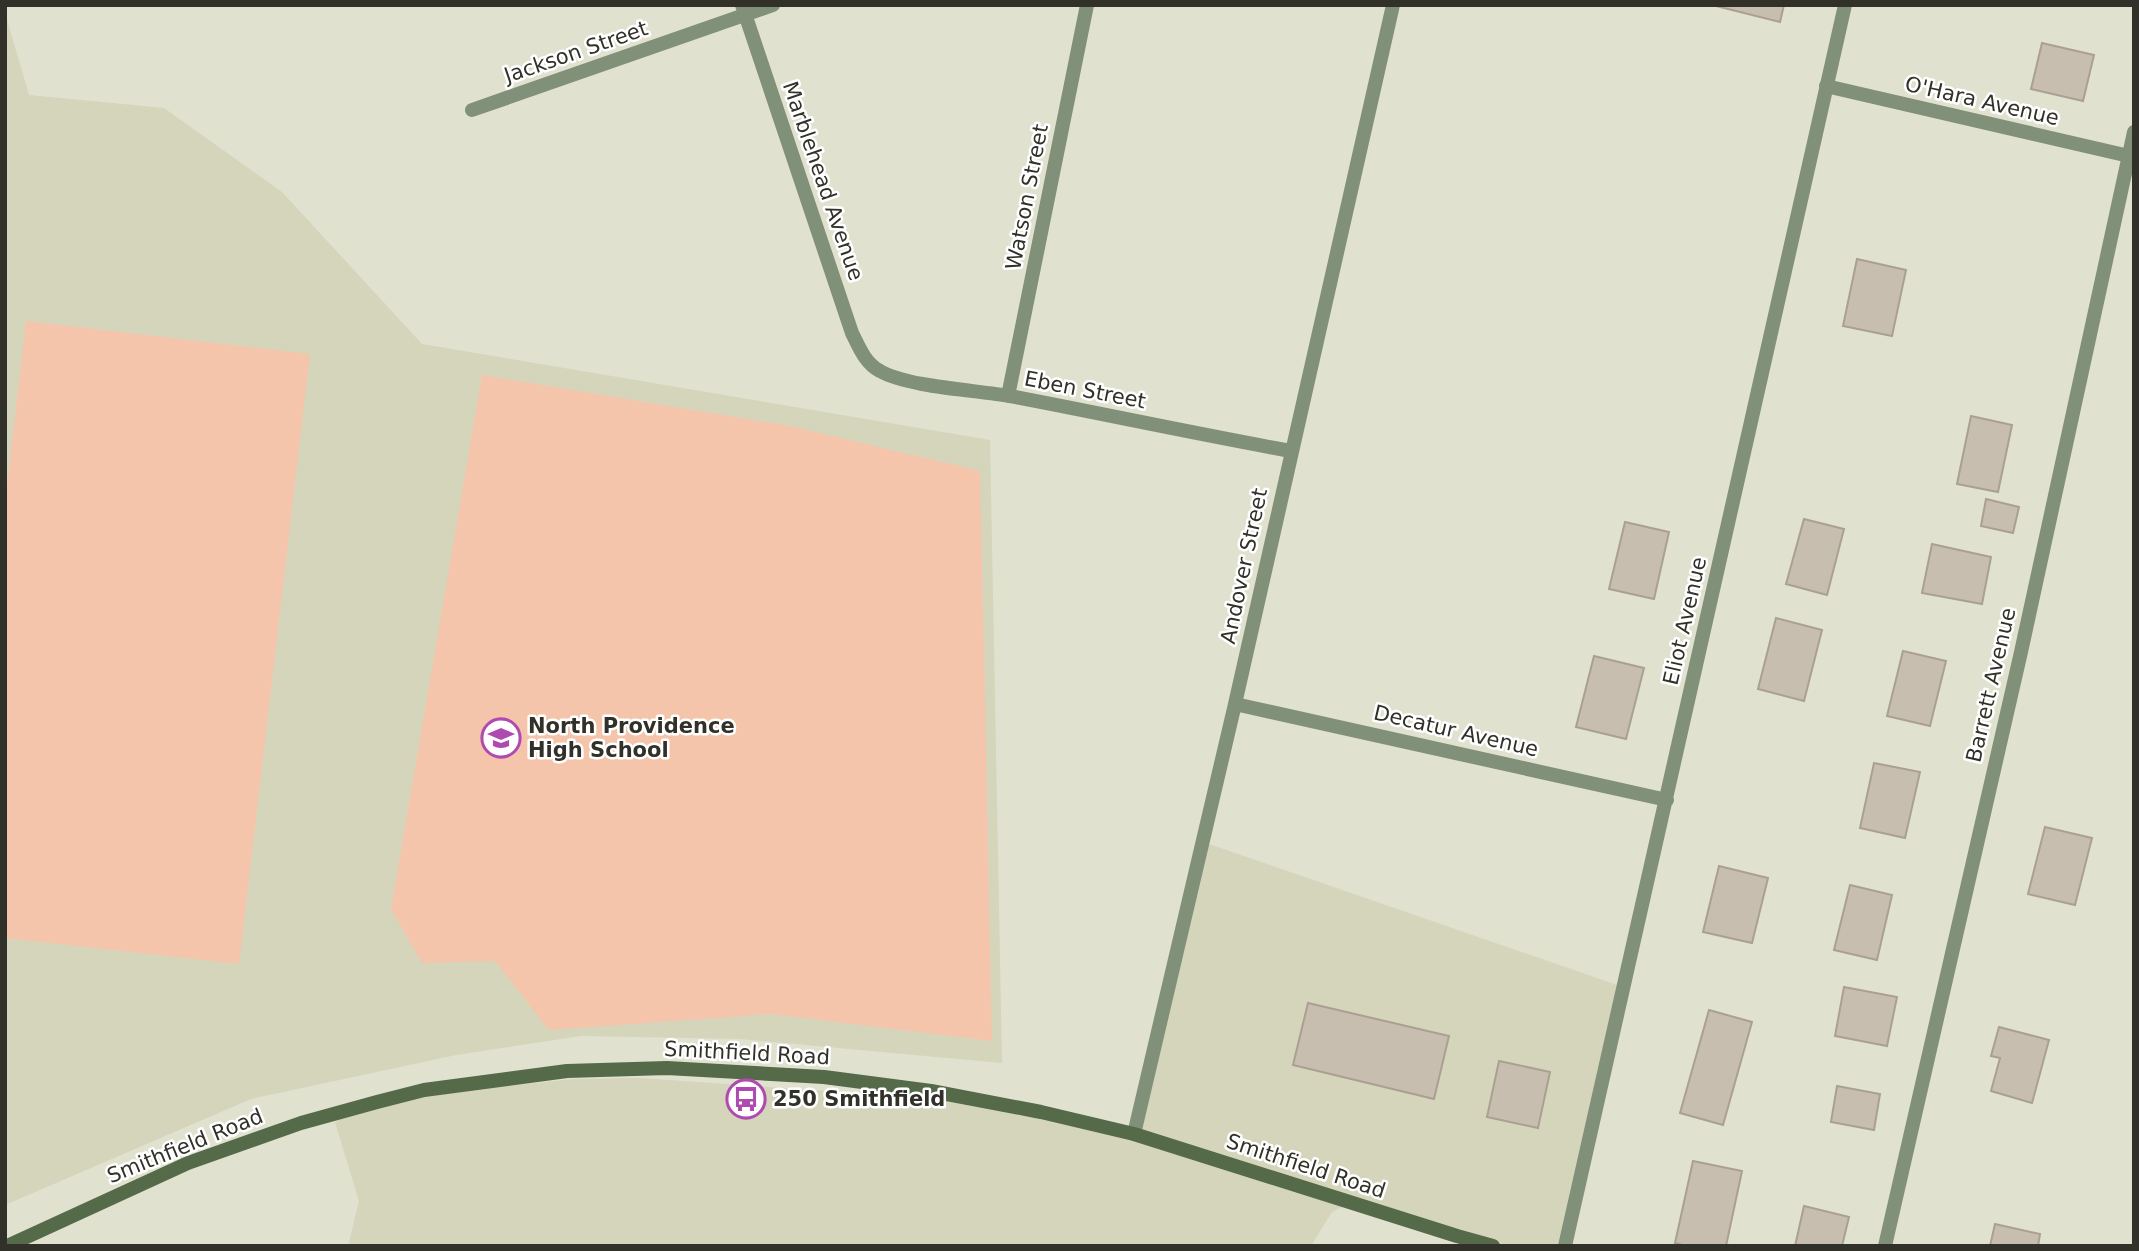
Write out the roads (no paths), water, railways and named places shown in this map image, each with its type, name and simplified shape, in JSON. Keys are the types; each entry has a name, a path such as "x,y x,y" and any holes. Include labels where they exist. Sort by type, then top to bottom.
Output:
{"main road":[{"name":"Smithfield Road","path":"8,1246 188,1163 301,1123 424,1090 567,1071 667,1068 824,1077 931,1091 1041,1112 1134,1134 1456,1241 1493,1246"}],"street":[{"name":"Jackson Street","path":"472,110 743,10 773,5"},
{"name":"Watson Street","path":"1008,396 1087,5"},
{"name":"Andover Street","path":"1134,1134 1235,704 1393,5"},
{"name":"Eliot Avenue","path":"1565,1246 1845,5"},
{"name":"Marblehead Avenue","path":"743,10 852,333 872,366"},
{"name":"O'Hara Avenue","path":"1826,86 2129,156"},
{"name":"Barrett Avenue","path":"1885,1246 2027,625 2134,132"},
{"name":"Eben Street","path":"872,366 908,381 1008,396 1291,451"},
{"name":"Decatur Avenue","path":"1235,704 1667,800"}],"place":[{"name":"North Providence High School","path":"501,738"},
{"name":"250 Smithfield","path":"746,1099"}]}
